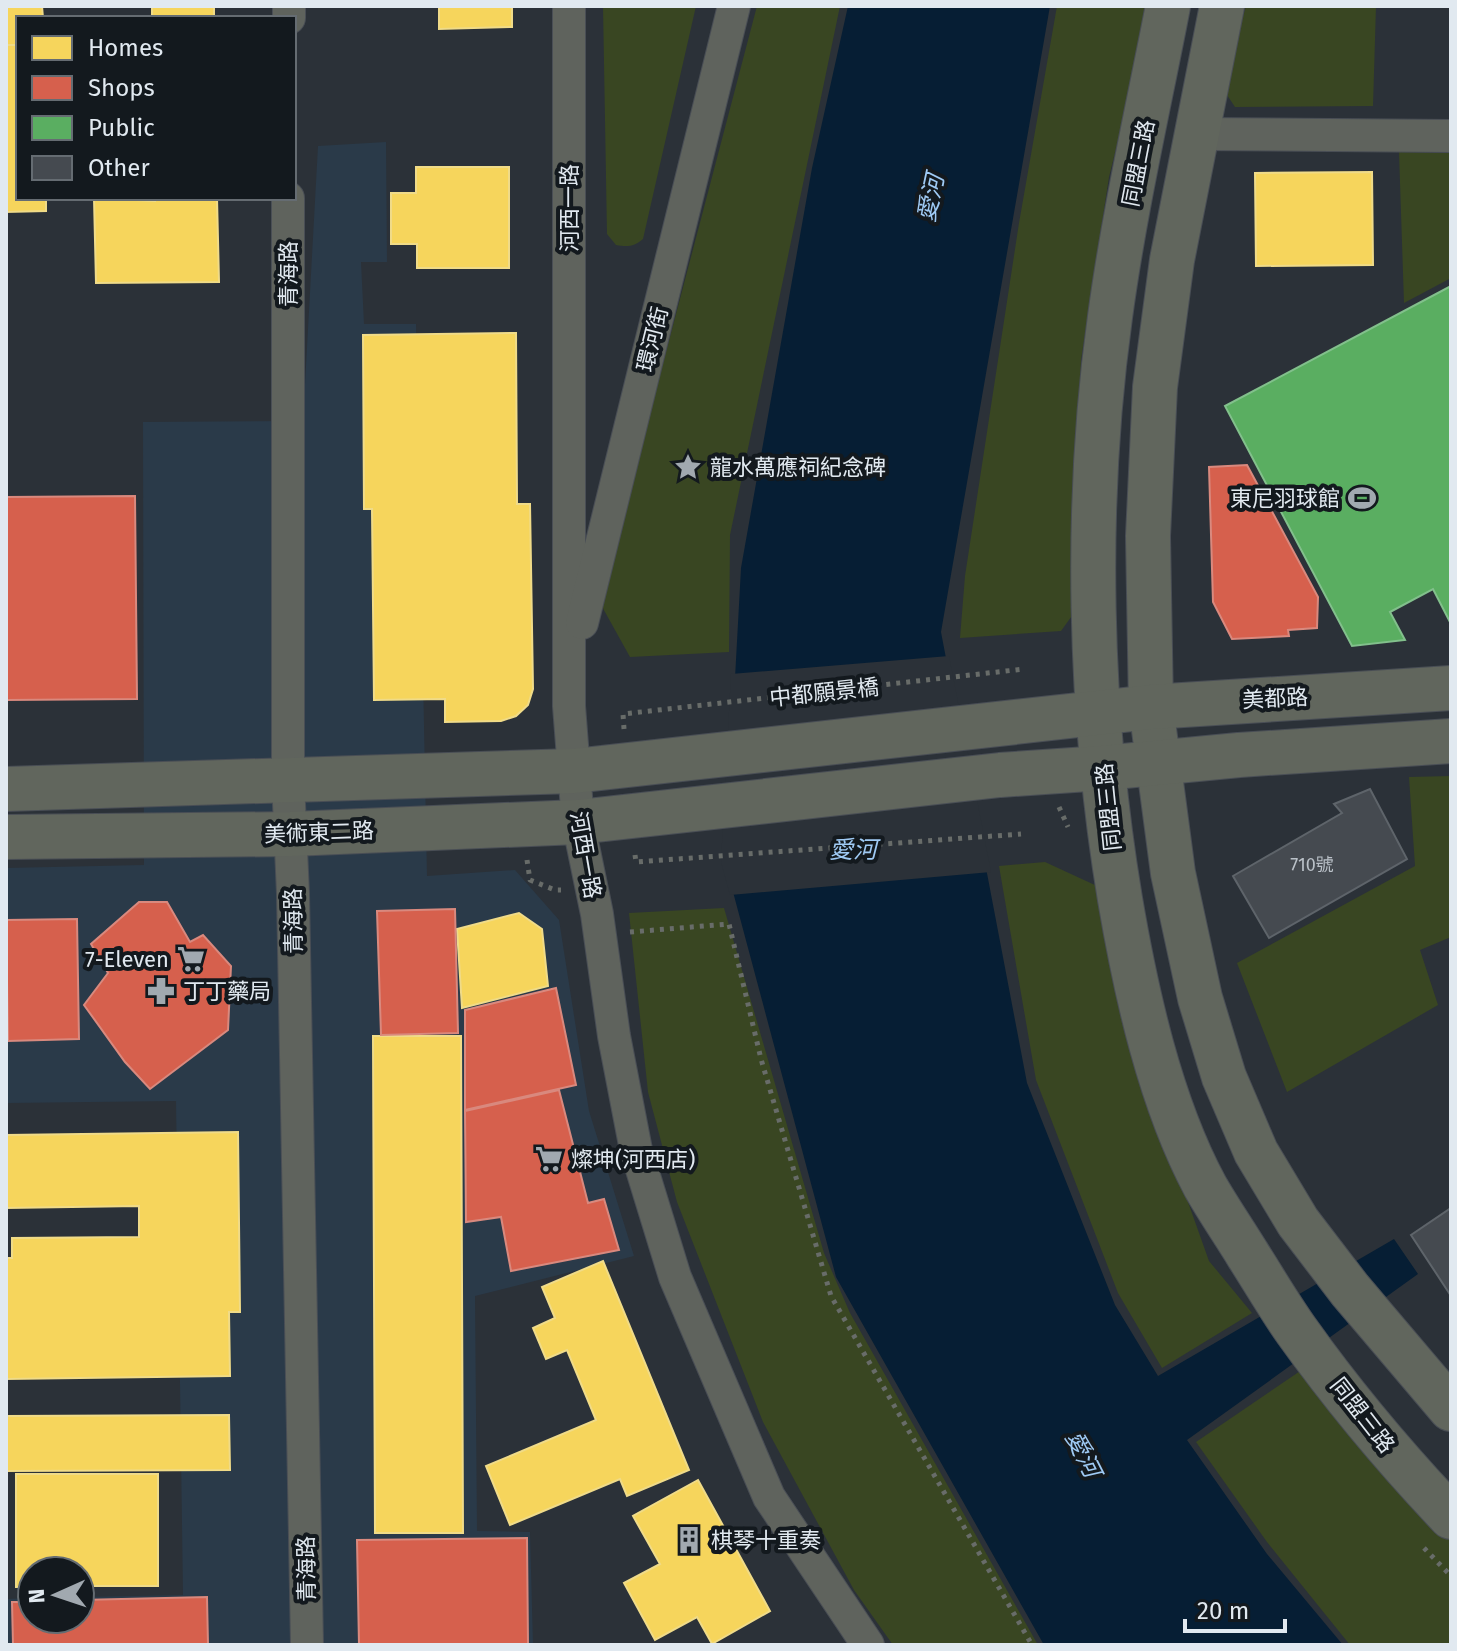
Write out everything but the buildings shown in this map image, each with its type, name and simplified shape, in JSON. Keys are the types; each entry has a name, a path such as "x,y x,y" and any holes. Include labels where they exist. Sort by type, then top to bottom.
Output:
{"street":[{"name":"河西一路","path":"569,6 569,706 578,822 597,914 614,1036 636,1150 675,1277 769,1497 868,1645"},
{"name":"環河街","path":"570,673 734,6"},
{"name":"同盟三路","path":"1168,6 1110,317 1094,494 1096,644 1103,768 1111,847 1129,954 1144,1020 1170,1103 1204,1184 1295,1329 1401,1465 1451,1517"},
{"path":"1222,6 1172,260 1155,387 1148,536 1151,707 1173,873 1200,998 1224,1077 1256,1152 1298,1222 1350,1290 1451,1409"},
{"path":"1195,134 1451,136"},
{"name":"青海路","path":"288,200 288,781 307,1645"},
{"name":"美都路","path":"1099,713 1451,688"},
{"path":"6,789 574,771 1099,713"},
{"path":"1103,768 1451,741"},
{"name":"美術東二路","path":"6,837 291,834 578,822 1000,775 1103,768"},
{"path":"1144,1020 1200,998"}],"path":[{"name":"中都願景橋","path":"623,714 1024,669"},
{"path":"636,862 1021,834"},
{"path":"623,932 729,924 761,1059 831,1296 1032,1645"}],"shaded area":[{"path":"386,142 387,262 361,262 364,324 416,324 427,876 515,870 559,920 589,1111 634,1256 475,1296 477,1531 530,1532 533,1645 6,1645 6,1599 16,1599 16,1635 96,1635 96,1597 183,1595 176,1101 6,1103 6,868 144,865 143,422 303,421 318,146"}],"green space":[{"path":"603,6 696,6 643,239 630,246 616,245 607,234"},
{"path":"757,6 840,6 730,535 729,652 630,657 600,603"},
{"path":"1057,6 1151,6 1109,177 1081,360 1074,613 1061,631 960,638 965,576 1019,223"},
{"path":"1246,6 1376,6 1373,106 1235,107 1223,89"},
{"path":"1399,152 1451,153 1451,278 1404,303"},
{"path":"1451,776 1451,937 1420,950 1438,1005 1287,1092 1237,963 1415,866 1409,777"},
{"path":"1045,862 1097,886 1136,1056 1209,1261 1252,1313 1162,1368 1118,1293 1036,1080 999,866"},
{"path":"724,908 824,1253 850,1313 1038,1645 893,1645 854,1590 763,1422 677,1202 648,1092 629,913"},
{"path":"1312,1363 1451,1527 1451,1645 1350,1645 1267,1542 1196,1442"}],"water":[{"name":"愛河","path":"848,6 1050,6 941,632 1027,1083 1115,1305 1158,1376 1394,1239 1418,1274 1187,1440 1267,1554 1343,1645 1044,1645 836,1277 725,862 741,568 812,168"}],"pier":[{"path":"949,656 991,872 730,895 721,862 731,674"}],"place":[{"name":"龍水萬應祠紀念碑","path":"688,467"},
{"name":"東尼羽球館","path":"1362,498"},
{"name":"7-Eleven","path":"191,959"},
{"name":"丁丁藥局","path":"161,991"},
{"name":"燦坤(河西店)","path":"549,1159"},
{"name":"棋琴十重奏","path":"689,1540"}]}
